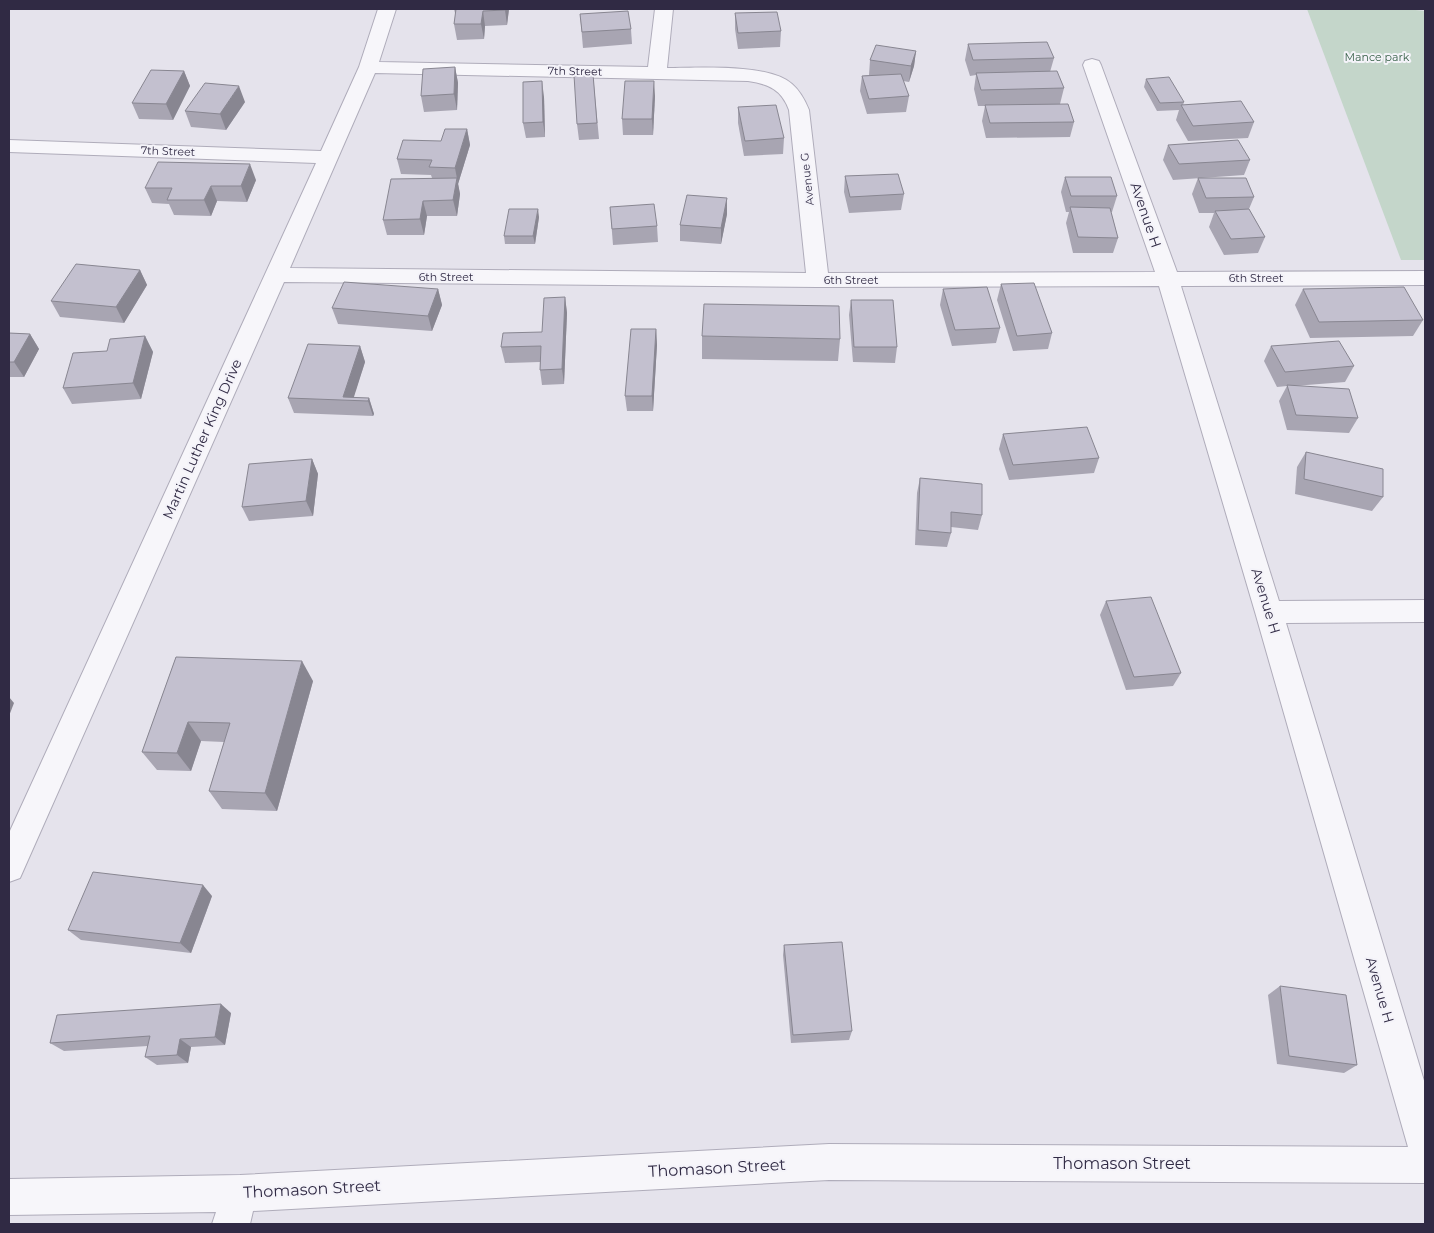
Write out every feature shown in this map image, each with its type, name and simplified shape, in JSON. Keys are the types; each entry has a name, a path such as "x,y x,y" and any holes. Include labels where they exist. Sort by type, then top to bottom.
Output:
{"street":[{"name":"Martin Luther King Drive","path":"9,867 368,67 387,9"},
{"path":"657,72 664,9"},
{"name":"Avenue H","path":"1092,65 1168,278 1270,612 1425,1143"},
{"name":"7th Street","path":"368,67 748,75 768,78 782,84"},
{"name":"Avenue G","path":"782,84 795,97 799,110 818,280"},
{"name":"7th Street","path":"9,146 327,157"},
{"name":"6th Street","path":"276,275 818,280 1425,278"},
{"path":"1270,612 1425,611"},
{"name":"Thomason Street","path":"9,1197 235,1209 829,1162 1425,1165"}],"green space":[{"name":"Mance park","path":"1307,9 1406,9 1425,11 1425,260 1401,260"}],"building":[{"path":"456,9 505,10 483,11 481,24 454,24"},
{"path":"628,11 631,29 582,32 580,14"},
{"path":"777,12 781,31 738,33 735,13"},
{"path":"1047,42 1054,58 973,60 968,44"},
{"path":"876,45 916,51 911,66 870,60"},
{"path":"455,67 454,94 421,96 423,69"},
{"path":"151,70 184,71 166,104 132,103"},
{"path":"1057,71 1064,88 981,90 976,73"},
{"path":"593,74 597,123 577,124 574,75"},
{"path":"901,74 909,96 869,99 862,76"},
{"path":"1169,77 1184,102 1160,103 1146,79"},
{"path":"542,81 543,122 523,123 523,82"},
{"path":"625,81 654,81 652,119 622,119"},
{"path":"205,83 239,86 220,114 185,111"},
{"path":"1241,101 1254,122 1193,126 1181,105"},
{"path":"1068,104 1074,122 990,123 985,105"},
{"path":"776,105 784,138 745,141 738,107"},
{"path":"445,129 467,129 455,168 429,167 432,160 397,159 403,140 441,141"},
{"path":"1238,140 1250,160 1179,164 1168,145"},
{"path":"158,162 250,164 241,186 211,186 204,200 167,200 172,188 145,188"},
{"path":"898,174 904,194 850,197 845,176"},
{"path":"1065,177 1111,177 1117,196 1071,196"},
{"path":"457,178 453,200 423,201 420,219 383,220 391,179"},
{"path":"1198,178 1246,178 1254,197 1206,198"},
{"path":"687,195 727,198 721,228 680,225"},
{"path":"654,204 657,226 612,229 610,207"},
{"path":"1070,207 1110,208 1118,238 1078,237"},
{"path":"509,209 538,209 533,236 504,236"},
{"path":"1249,209 1265,237 1231,239 1215,211"},
{"path":"76,264 140,270 116,307 51,301"},
{"path":"344,282 438,289 428,316 332,308"},
{"path":"1034,283 1052,333 1017,336 1001,284"},
{"path":"987,287 1000,328 955,330 943,289"},
{"path":"1404,287 1423,320 1319,322 1303,289"},
{"path":"565,297 562,369 540,370 541,346 501,347 503,333 542,332 544,298"},
{"path":"851,300 893,300 897,347 854,347"},
{"path":"704,304 839,306 840,339 702,336"},
{"path":"631,329 656,329 652,396 625,396"},
{"path":"9,333 30,334 14,362 9,362"},
{"path":"145,336 133,383 63,388 73,353 107,351 110,339"},
{"path":"1339,341 1354,366 1285,372 1271,346"},
{"path":"308,344 360,346 343,397 369,398 368,401 288,398"},
{"path":"1287,385 1349,389 1358,418 1296,415"},
{"path":"1087,427 1099,458 1013,465 1003,434"},
{"path":"1306,452 1383,469 1383,497 1304,479"},
{"path":"312,459 306,501 242,507 249,464"},
{"path":"920,478 982,484 982,515 951,512 951,533 918,530"},
{"path":"1151,597 1181,673 1134,677 1106,601"},
{"path":"176,657 302,661 265,793 209,791 230,723 188,722 177,753 142,752"},
{"path":"93,872 203,885 180,943 68,930"},
{"path":"842,942 852,1031 793,1035 784,945"},
{"path":"1280,986 1346,995 1357,1065 1289,1056"},
{"path":"221,1004 215,1037 180,1039 177,1055 145,1057 150,1036 50,1043 57,1015"}]}
